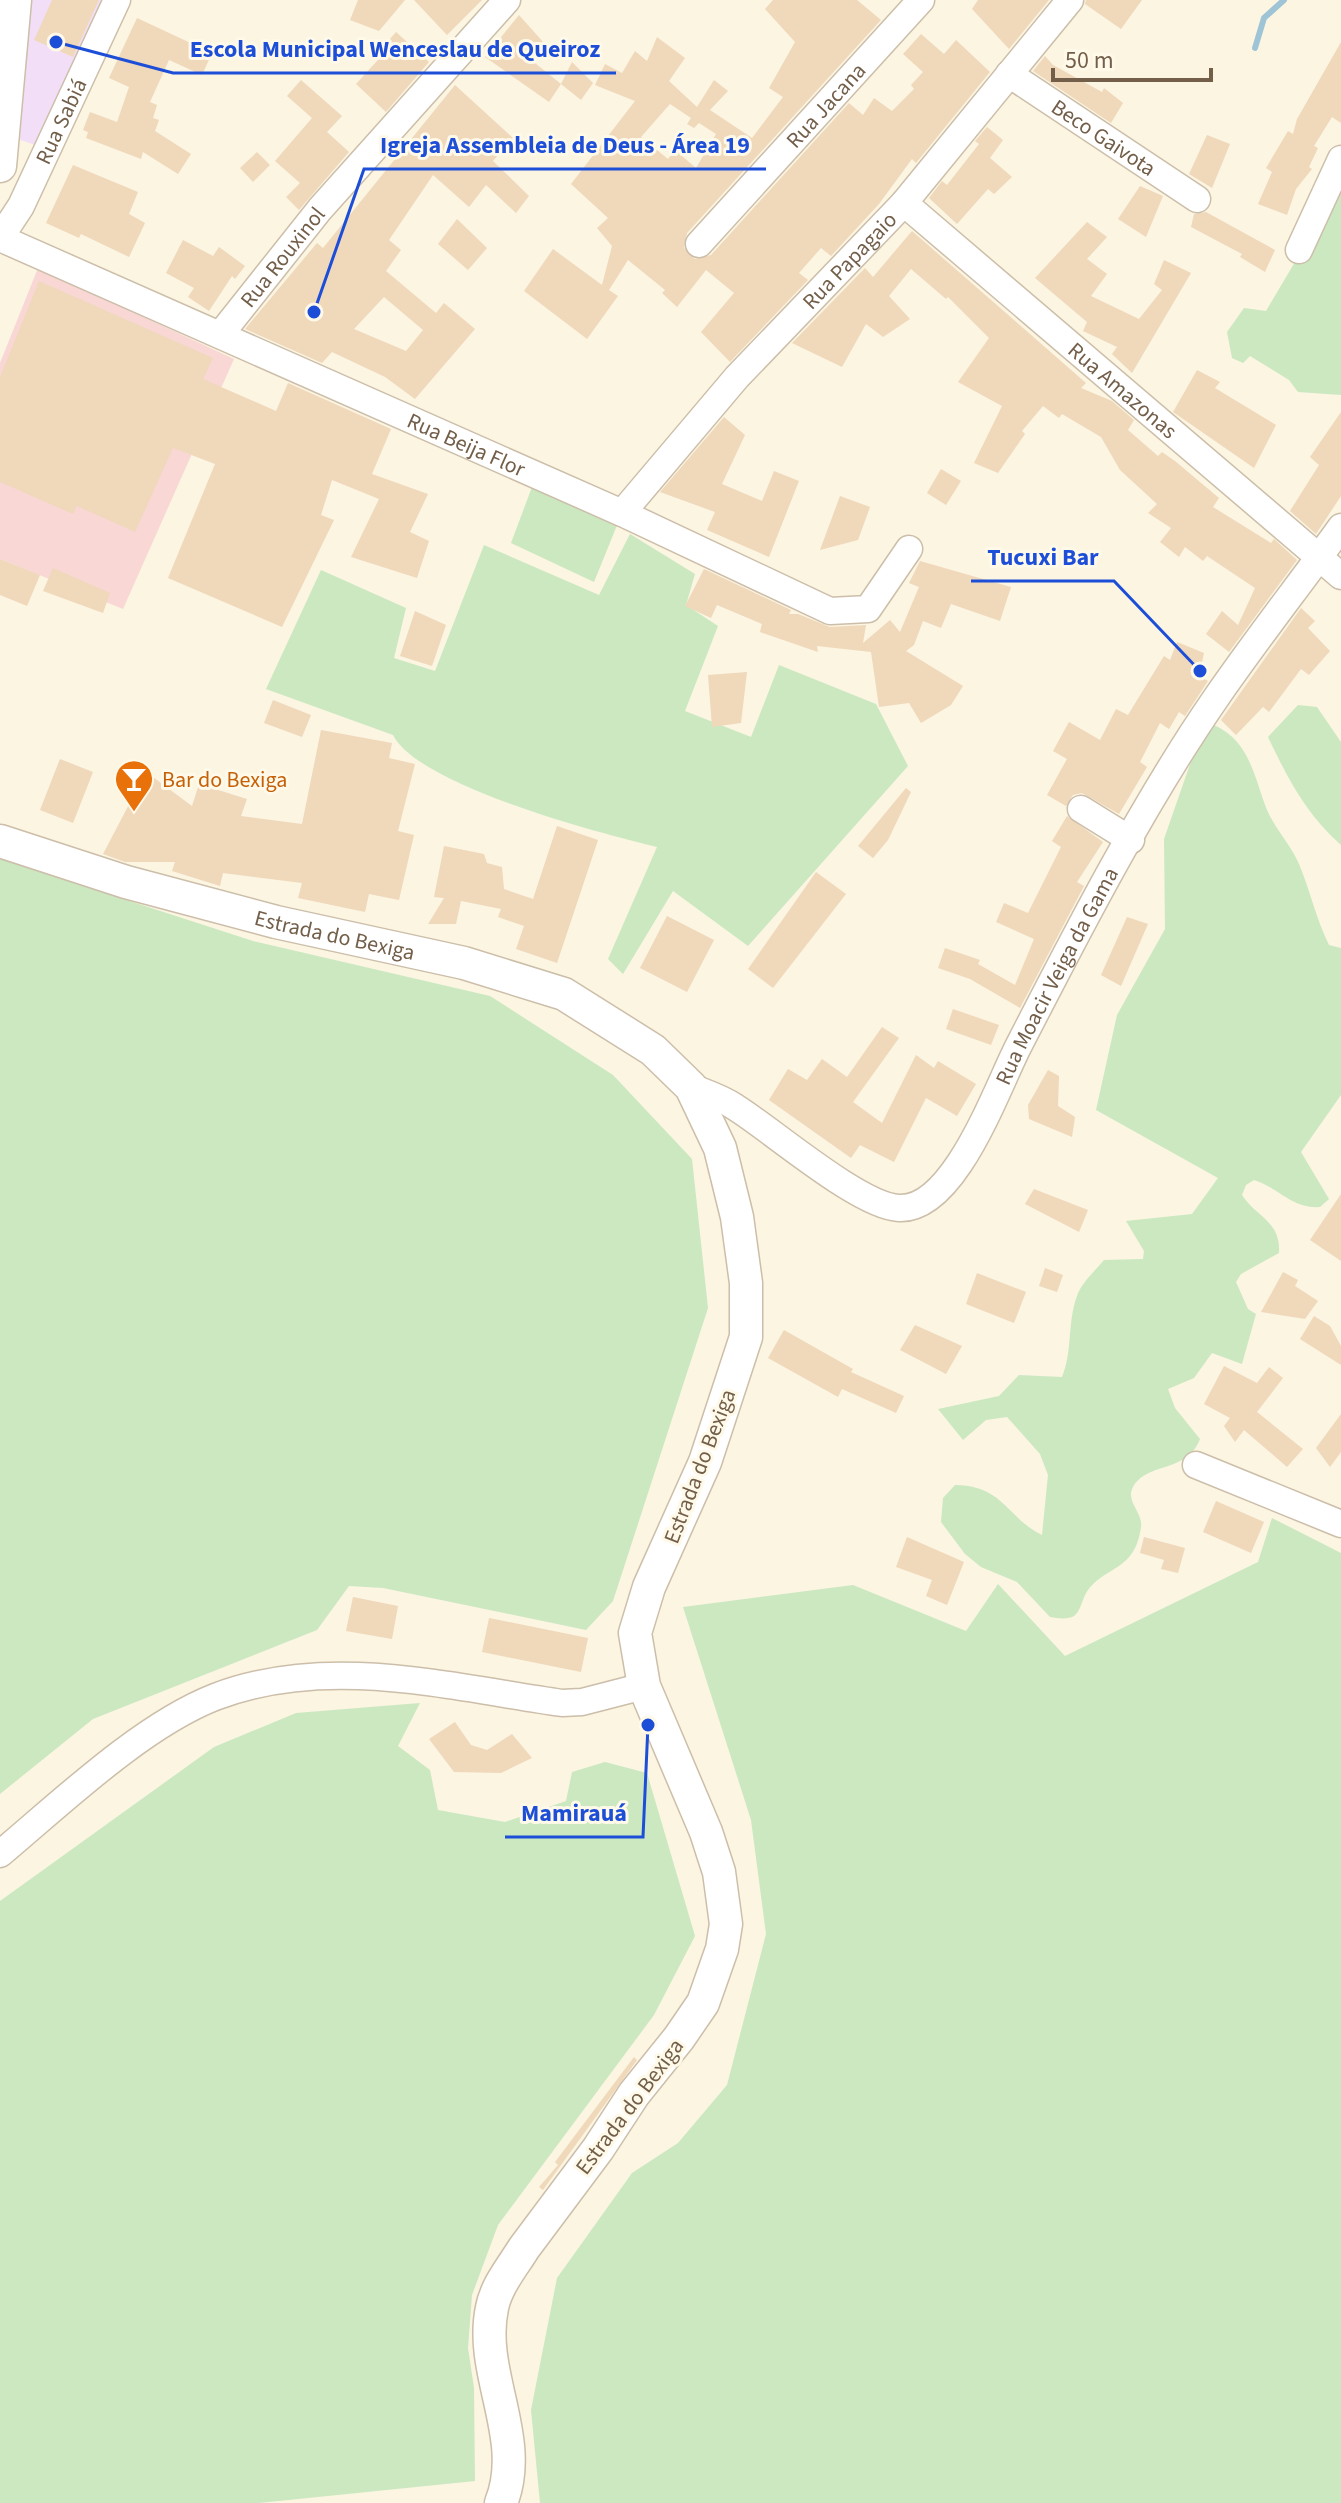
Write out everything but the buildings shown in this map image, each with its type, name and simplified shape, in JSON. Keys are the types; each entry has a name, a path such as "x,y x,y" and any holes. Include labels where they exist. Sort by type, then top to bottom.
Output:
{"street":[{"path":"0,166 15,0"},
{"name":"Rua Sabiá","path":"0,238 21,206 117,0"},
{"name":"Rua Rouxinol","path":"220,335 320,209 507,0"},
{"name":"Rua Papagaio","path":"622,513 737,377 904,203 1070,0"},
{"name":"Rua Jacana","path":"699,244 920,1"},
{"name":"Beco Gaivota","path":"1009,74 1197,199"},
{"path":"1299,250 1341,159"},
{"name":"Rua Amazonas","path":"904,203 1341,576"},
{"name":"Rua Beija Flor","path":"0,238 622,513 830,611 868,609 909,549"},
{"name":"Rua Moacir Veiga da Gama","path":"691,1087 733,1106 849,1187 898,1208 926,1203 948,1181 977,1134 1019,1046 1131,840 1215,699 1341,527"},
{"path":"1081,809 1131,840"},
{"name":"Estrada do Bexiga","path":"0,841 126,882 276,922 464,963 564,994 653,1050 691,1087 720,1148 737,1217 746,1283 746,1337 705,1462 649,1587 635,1633 644,1686 706,1832 719,1872 726,1924 722,1949 703,2003 533,2236 499,2289 492,2308 491,2330 504,2431 511,2448 501,2503"},
{"path":"1196,1465 1341,1524"},
{"path":"0,1854 121,1755 215,1698 251,1688 328,1677 429,1680 562,1703 582,1702 644,1686"}],"shaded area":[{"path":"25,0 110,0 41,147 15,138"},
{"path":"38,268 234,359 123,609 0,559 0,363"}],"green space":[{"path":"1338,189 1341,190 1341,395 1298,392 1289,380 1250,356 1243,363 1232,358 1227,332 1244,308 1266,311"},
{"path":"532,487 622,513 594,582 511,543"},
{"path":"630,534 695,574 686,605 718,626 685,711 751,737 779,665 876,704 908,766 748,946 673,891 623,974 608,959 657,847 555,819 473,789 409,754 393,735 266,689 321,570 406,608 394,658 435,671 484,545 599,595"},
{"path":"1298,705 1317,707 1341,742 1341,845 1299,795 1268,737"},
{"path":"1214,725 1236,740 1243,750 1270,817 1299,864 1329,945 1341,948 1341,1095 1301,1152 1329,1199 1320,1207 1310,1207 1254,1180 1246,1185 1242,1195 1272,1227 1279,1242 1279,1253 1241,1274 1236,1282 1248,1309 1256,1314 1242,1364 1212,1353 1194,1378 1168,1389 1175,1408 1200,1439 1186,1458 1148,1473 1133,1487 1131,1497 1141,1527 1138,1541 1127,1560 1095,1582 1074,1616 1050,1617 1017,1582 981,1567 965,1554 941,1522 943,1498 955,1485 971,1486 994,1496 1042,1535 1048,1475 1040,1454 1007,1417 986,1420 963,1440 938,1409 999,1396 1019,1375 1062,1377 1068,1357 1074,1306 1082,1286 1104,1260 1143,1259 1144,1251 1126,1221 1192,1214 1218,1178 1096,1110 1117,1015 1165,929 1164,839 1196,747"},
{"path":"0,859 253,941 490,996 613,1075 692,1159 708,1308 613,1601 586,1630 383,1588 349,1586 317,1630 93,1719 0,1794"},
{"path":"1272,1518 1341,1553 1341,2503 540,2503 531,2410 557,2278 632,2173 678,2143 727,2085 766,1934 751,1820 683,1607 853,1585 966,1631 998,1584 1065,1656 1258,1562"},
{"path":"420,1703 398,1746 430,1770 438,1810 505,1822 566,1801 572,1772 605,1762 647,1773 695,1936 654,2015 498,2225 472,2295 468,2348 474,2388 475,2481 259,2503 0,2503 0,1901 214,1747 296,1713"}],"waterway":[{"path":"1255,48 1264,18 1284,0"}],"place":[{"name":"Escola Municipal Wenceslau de Queiroz","path":"56,42"},
{"name":"Igreja Assembleia de Deus - Área 19","path":"314,312"},
{"name":"Tucuxi Bar","path":"1200,671"},
{"name":"Bar do Bexiga","path":"134,813"},
{"name":"Mamirauá","path":"648,1725"}]}
